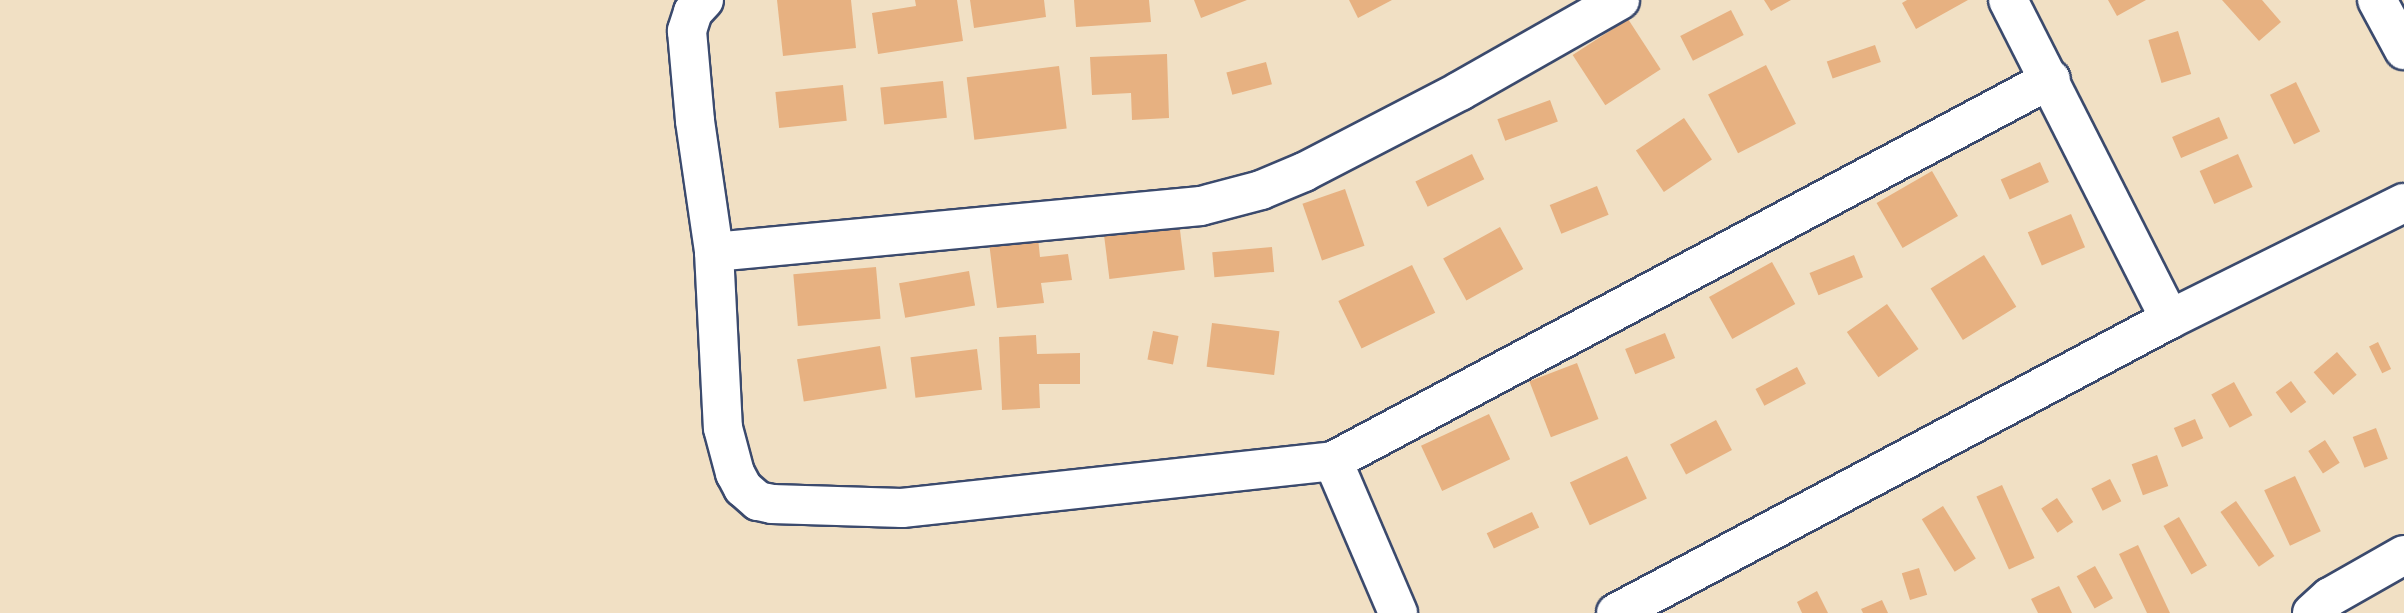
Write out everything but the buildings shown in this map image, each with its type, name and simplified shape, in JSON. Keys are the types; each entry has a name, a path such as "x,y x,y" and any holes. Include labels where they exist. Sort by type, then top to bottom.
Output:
{"street":[{"path":"704,0 693,12 687,31 695,121 714,252 723,428 735,473 743,488 758,501 902,508 1333,461 2051,79"},
{"path":"714,252 1201,206 1261,190 1304,172 1460,91 1620,0"},
{"path":"2008,0 2051,79 2170,319"},
{"path":"2389,5 2404,50"},
{"path":"1616,613 2170,319 2404,203"},
{"path":"1333,461 1398,613"},
{"path":"2312,613 2330,597 2404,555"}]}
